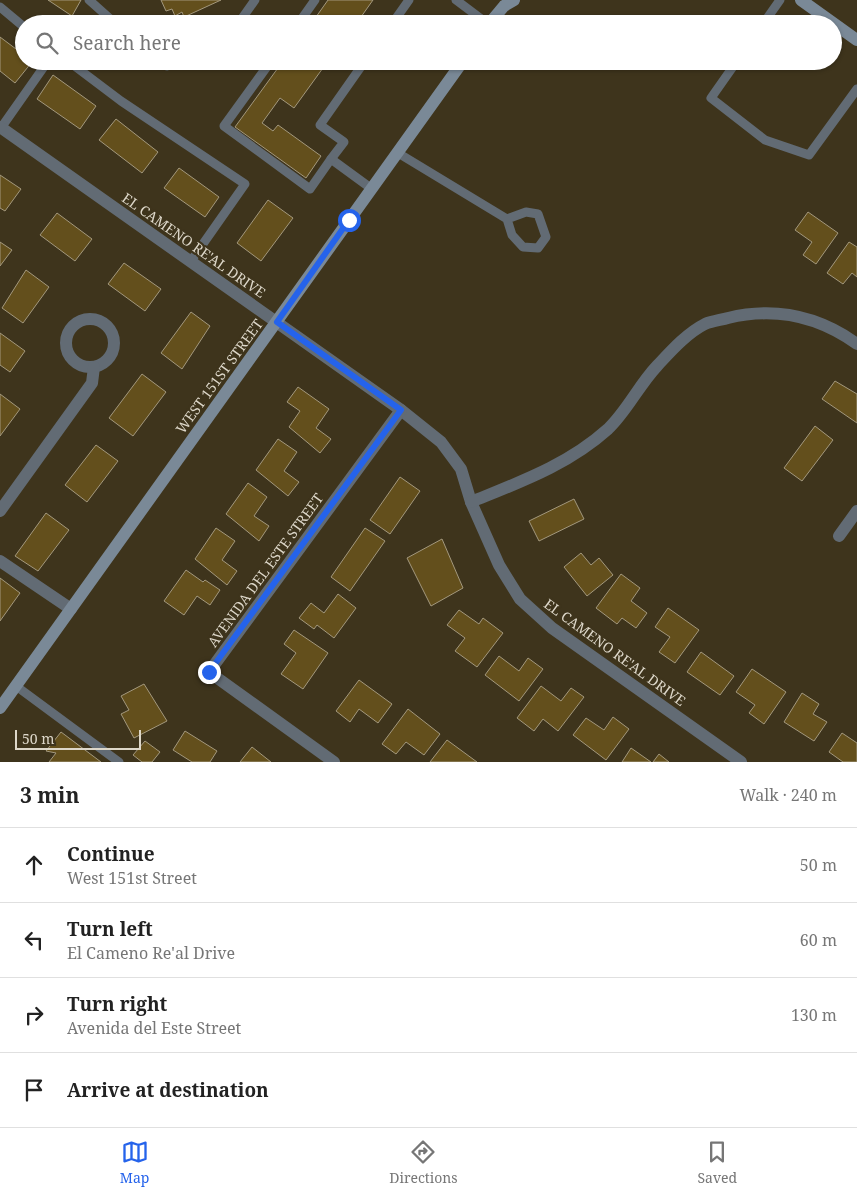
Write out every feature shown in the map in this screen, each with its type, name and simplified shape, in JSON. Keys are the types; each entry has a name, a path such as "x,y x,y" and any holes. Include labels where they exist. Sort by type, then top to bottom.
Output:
{"street":[{"path":"496,15 507,2"},
{"path":"809,2 825,15"},
{"path":"842,28 857,40"},
{"name":"WEST 151ST STREET","path":"0,708 457,70"},
{"name":"EL CAMENO RE'AL DRIVE","path":"1,128 401,410 441,442 461,469 471,502 499,565 520,599 552,628 740,762"},
{"path":"471,502 543,473 579,453 609,428 655,368 679,343 706,323 748,313 782,313 811,319 845,335 857,344"},
{"path":"0,511 92,382 94,367"},
{"name":"AVENIDA DEL ESTE STREET","path":"334,762 209,672 401,410"},
{"path":"839,536 857,511"},
{"path":"0,561 71,608"}],"lane":[{"path":"90,0 106,15"},
{"path":"244,15 255,0"},
{"path":"304,15 315,0"},
{"path":"398,15 409,0"},
{"path":"456,0 476,15"},
{"path":"770,15 780,0"},
{"path":"0,7 15,20"},
{"path":"1,128 42,70"},
{"path":"80,70 121,101 245,184 191,262"},
{"path":"264,70 224,126 310,189 344,142 320,125 359,70"},
{"path":"731,70 711,98 765,140 809,156 857,89"},
{"path":"398,153 507,219 512,234 523,247 538,248 546,237 538,214 526,212 507,219"},
{"path":"331,159 372,189"},
{"path":"16,686 119,762"}],"building":[{"path":"48,0 81,0 73,15"},
{"path":"161,0 221,0 188,15 183,15 182,12 175,15 172,9 166,11"},
{"path":"328,0 373,0 362,15 317,15"},
{"path":"0,37 15,48 15,70 26,70 15,83 0,71"},
{"path":"276,70 321,70 294,108 280,98 262,123 273,131 278,125 321,156 306,178 235,127"},
{"path":"53,75 96,106 80,129 37,99"},
{"path":"116,119 158,152 142,173 99,140"},
{"path":"179,168 219,197 205,217 164,188"},
{"path":"0,175 21,189 5,211 0,208"},
{"path":"268,200 293,218 261,261 237,243"},
{"path":"808,212 838,233 816,264 803,255 812,242 795,230"},
{"path":"57,213 92,239 75,261 40,235"},
{"path":"0,242 12,250 0,266"},
{"path":"849,242 857,247 857,277 852,273 843,284 827,273"},
{"path":"124,263 161,289 145,311 108,284"},
{"path":"26,270 49,287 23,323 2,308"},
{"path":"191,312 210,326 182,369 161,353"},
{"path":"0,333 25,351 10,372 0,365"},
{"path":"142,374 166,392 133,436 109,418"},
{"path":"835,381 857,394 857,423 822,399"},
{"path":"298,387 329,409 316,428 331,439 320,453 289,427 300,411 287,402"},
{"path":"0,394 20,409 0,436"},
{"path":"815,426 833,440 802,481 784,468"},
{"path":"278,439 297,452 284,471 299,482 288,496 256,470"},
{"path":"96,445 118,461 87,502 65,485"},
{"path":"400,477 420,491 390,534 370,520"},
{"path":"248,483 267,497 254,516 269,526 259,541 226,514"},
{"path":"574,499 584,519 539,541 529,521"},
{"path":"46,513 69,530 38,571 15,556"},
{"path":"216,528 235,541 222,560 237,571 227,585 195,559"},
{"path":"365,528 385,541 350,591 331,577"},
{"path":"442,539 463,588 431,606 407,558"},
{"path":"581,553 591,565 599,558 613,575 587,596 564,567"},
{"path":"186,570 203,582 205,580 220,590 210,605 197,596 184,615 164,601"},
{"path":"621,574 640,588 631,601 647,613 636,628 622,618 617,624 596,608"},
{"path":"0,578 20,593 0,621"},
{"path":"338,594 356,608 334,638 317,625 314,629 299,618 311,603 324,613"},
{"path":"668,608 699,630 675,663 659,652 670,637 655,627"},
{"path":"459,610 479,624 483,618 503,633 477,667 455,651 465,638 447,625"},
{"path":"294,630 328,653 303,689 281,674 296,653 284,644"},
{"path":"701,652 734,676 720,695 687,672"},
{"path":"499,656 519,671 528,658 543,669 519,701 485,675"},
{"path":"752,669 786,692 764,724 749,713 755,705 736,692"},
{"path":"359,680 392,704 378,723 359,709 350,722 336,711"},
{"path":"144,684 167,721 134,738 121,714 129,710 121,696"},
{"path":"541,686 561,701 571,688 584,697 558,731 543,719 534,731 517,718"},
{"path":"802,693 819,704 813,714 827,722 814,741 784,722"},
{"path":"408,709 440,734 424,755 406,742 396,754 382,744"},
{"path":"613,717 629,729 606,760 573,735 586,718 604,730"},
{"path":"185,731 217,751 210,762 192,762 173,750"},
{"path":"61,732 101,762 49,762 56,753 46,751"},
{"path":"842,733 857,743 857,762 843,762 829,752"},
{"path":"447,740 477,762 430,762"},
{"path":"145,741 160,752 152,762 142,762 133,755"},
{"path":"252,747 271,762 240,762"},
{"path":"631,748 651,762 622,762"},
{"path":"659,754 669,762 653,762"}],"route":[{"path":"209,672 401,410 277,322 349,220"}]}
